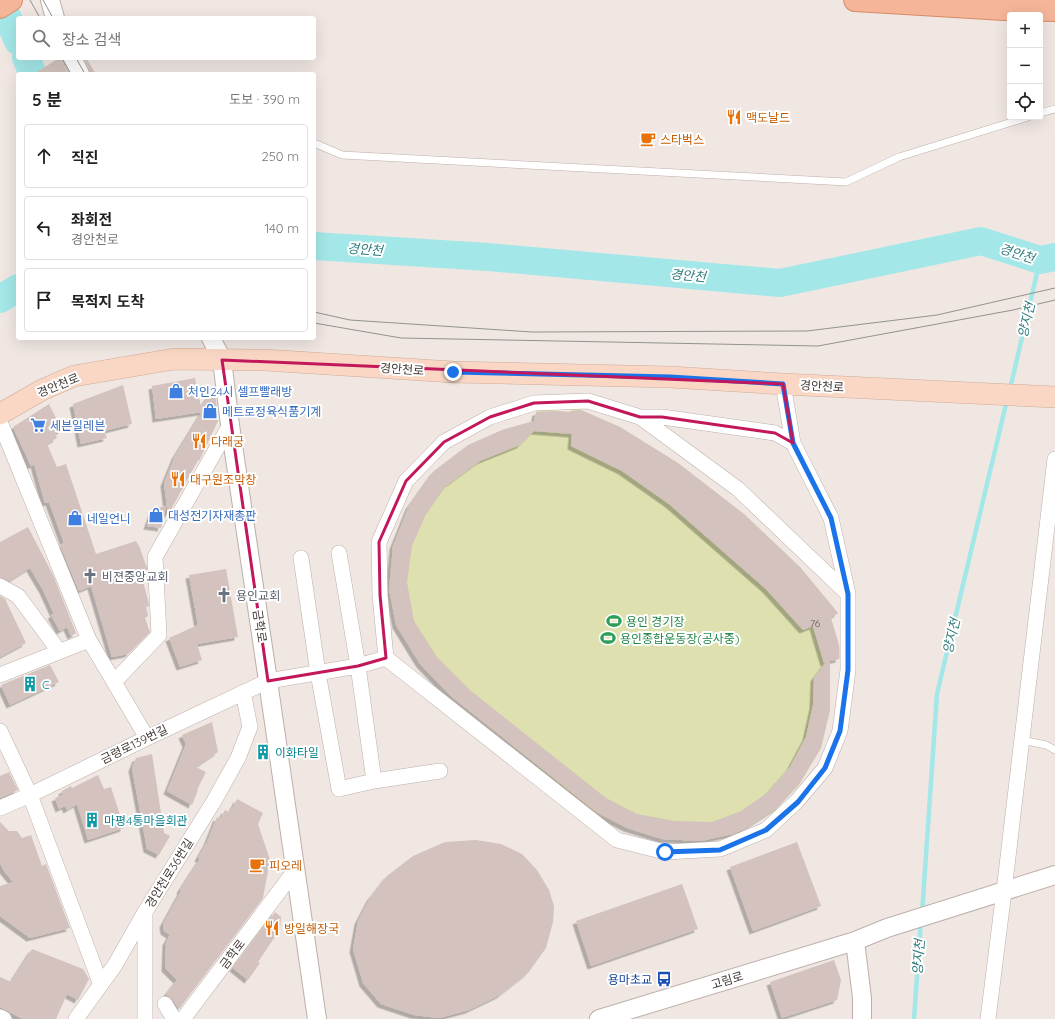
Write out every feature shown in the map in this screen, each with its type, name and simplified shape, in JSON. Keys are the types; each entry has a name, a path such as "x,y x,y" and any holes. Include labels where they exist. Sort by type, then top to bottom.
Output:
{"main road":[{"path":"0,8 11,0"},
{"path":"855,0 1004,9 1055,10"},
{"name":"경안천로","path":"0,414 42,390 74,376 174,359 265,360 453,372 670,377 783,384 1050,396"}],"street":[{"path":"50,0 54,16"},
{"path":"1004,9 1034,0"},
{"path":"73,60 79,72"},
{"name":"금학로","path":"212,340 222,360 230,425 317,1019"},
{"path":"783,384 793,443 831,518 848,594 848,670 840,731 825,768 798,802 766,830 720,850 665,852 617,840 386,658 380,595 379,542 406,481 444,442 490,417 534,403 588,401 640,417 662,417 776,433 793,443"},
{"path":"640,417 738,489 848,594"},
{"path":"0,422 89,640 146,738"},
{"path":"114,682 159,635 155,557 230,425"},
{"path":"988,1019 1001,892 1022,740 1055,459"},
{"path":"339,553 358,666 374,781"},
{"path":"301,558 318,673 339,789 374,781 440,771"},
{"path":"0,586 18,596 59,651"},
{"path":"0,675 89,640"},
{"name":"금령로139번길","path":"0,808 268,681 358,666 386,658"},
{"name":"경안천로36번길","path":"76,1019 115,965 145,912 214,801 238,758 250,727 243,692"},
{"path":"0,731 30,795 101,985"},
{"name":"금학로","path":"183,1019 296,869"},
{"name":"고림로","path":"599,1019 855,942 887,928 1055,875"},
{"path":"145,912 145,1019"},
{"path":"855,942 862,998 862,1019"},
{"path":"165,1004 174,1019"},
{"path":"0,1017 4,1019"}],"lane":[{"path":"1043,112 1055,109"},
{"path":"316,143 342,156 846,182 899,157 1018,120"},
{"path":"1022,740 1046,745 1055,750"}],"highlighted area":[{"path":"222,360 783,384 793,443 775,433 662,417 640,417 588,401 534,403 490,417 444,442 406,481 379,542 380,595 386,658 358,666 268,681"}],"green space":[{"name":"용인 경기장","path":"574,407 620,427 678,463 744,514 800,567 838,613 831,619 843,658 830,661 830,710 821,748 799,785 775,810 738,833 701,841 627,828 593,811 452,697 420,664 396,625 388,586 393,546 409,506 434,471 502,430 534,421 537,409 570,412"}],"building":[{"path":"56,60 62,60 67,72 37,72"},
{"path":"85,60 87,60 95,72 90,72"},
{"path":"195,378 201,407 213,389 216,400 218,421 199,461 198,460 168,515 164,483 175,456 202,412 156,419 152,386"},
{"path":"123,385 132,424 104,431 107,438 81,444 73,404"},
{"path":"49,404 62,430 55,433 57,438 47,444 57,467 66,464 96,554 136,541 147,568 147,580 143,581 149,606 146,607 148,616 145,618 150,632 133,649 130,650 131,651 128,654 112,657 91,586 79,591 60,545 64,543 49,502 45,503 34,464 31,466 13,427"},
{"path":"581,410 620,427 678,463 744,514 800,567 838,613 831,618 839,645 839,659 830,661 830,710 821,748 800,783 778,807 743,830 733,834 701,841 662,839 627,828 596,812 452,697 420,664 396,625 389,589 393,546 409,506 434,471 468,445 502,430 534,421 536,412","holes":["534,431 572,434 571,446 622,471 669,504 766,589 803,630 813,626 824,663 826,662 814,678 813,705 806,737 790,767 767,793 741,811 712,822 675,821 637,814 606,798 471,691 437,657 414,621 407,582 412,546 425,516 446,486 480,461 520,445"]},
{"path":"166,506 161,528 147,526 153,509"},
{"path":"28,527 53,575 76,633 71,636 67,627 60,631 51,615 54,614 43,590 30,568 9,581 0,577 0,542"},
{"name":"용인교회","path":"226,569 238,637 197,644 202,660 180,667 169,638 198,625 189,575"},
{"path":"0,596 5,599 26,643 0,657"},
{"name":"C","path":"50,665 59,682 10,705 1,685"},
{"path":"212,722 218,752 196,767 206,772 197,790 192,805 167,791 186,744 182,735"},
{"path":"152,754 164,833 170,836 159,855 147,849 132,768 136,758"},
{"path":"9,772 18,790 0,798 0,776"},
{"path":"98,775 104,789 111,787 124,828 88,840 77,804 67,810 65,806 59,809 55,798 62,795 62,791 71,786 72,788"},
{"path":"237,799 263,813 258,824 270,860 263,898 179,1009 172,999 166,994 177,980 165,968 166,942 170,935 164,931 163,924 181,891 180,890 200,859 198,858 207,842 217,817 220,819 225,810 228,812 230,808 232,809"},
{"path":"0,822 9,831 17,831 22,838 31,835 42,866 46,864 70,928 30,938 0,916 0,886 13,882 4,871 0,863"},
{"path":"476,840 501,844 522,854 537,870 549,890 554,906 553,922 546,948 528,973 500,995 469,1010 439,1018 414,1015 381,1004 363,983 353,949 358,921 370,898 387,876 413,856 445,842"},
{"path":"797,842 821,906 753,931 730,867"},
{"path":"682,884 698,929 591,966 576,921"},
{"path":"275,912 281,917 280,929 248,980 233,968"},
{"path":"32,949 83,969 89,979 78,1000 67,994 56,1019 23,1019 0,1007 0,977 11,982"},
{"path":"834,960 841,980 837,1000 782,1018 770,982"}],"waterway":[{"path":"0,0 16,36"},
{"path":"27,60 32,72"},
{"name":"경안천","path":"316,246 488,257 780,283 981,241 1040,260 1055,257"},
{"name":"양지천","path":"1010,389 1040,260"},
{"name":"경안천","path":"0,299 16,289"},
{"name":"양지천","path":"922,914 937,694 1007,400"},
{"name":"양지천","path":"914,1019 921,921"}],"tram line":[{"path":"30,0 39,16"},
{"path":"43,0 52,16"},
{"path":"63,60 70,72"},
{"path":"77,60 84,72"},
{"path":"316,312 350,320 532,332 807,331 937,315 1055,288"},
{"path":"316,323 401,338 818,346 1013,310 1055,300"}],"place":[{"name":"맥도날드","path":"734,117"},
{"name":"스타벅스","path":"648,139"},
{"name":"처인24시 셀프빨래방","path":"176,391"},
{"name":"메트로정육식품기계","path":"210,411"},
{"name":"세븐일레븐","path":"38,425"},
{"name":"다래궁","path":"199,441"},
{"name":"대구원조막창","path":"178,479"},
{"name":"대성전기자재총판","path":"156,515"},
{"name":"네일언니","path":"75,518"},
{"name":"비젼중앙교회","path":"90,576"},
{"name":"용인교회","path":"224,595"},
{"name":"용인 경기장","path":"614,621"},
{"name":"용인종합운동장(공사중)","path":"608,638"},
{"name":"C","path":"30,684"},
{"name":"이화타일","path":"263,752"},
{"name":"마평4통마을회관","path":"92,820"},
{"name":"피오레","path":"257,865"},
{"name":"방일해장국","path":"272,928"},
{"name":"용마초교","path":"664,979"}],"route":[{"path":"453,372 670,377 783,384 793,443 831,518 848,594 848,670 840,731 825,768 798,802 766,830 720,850 665,852"}]}
